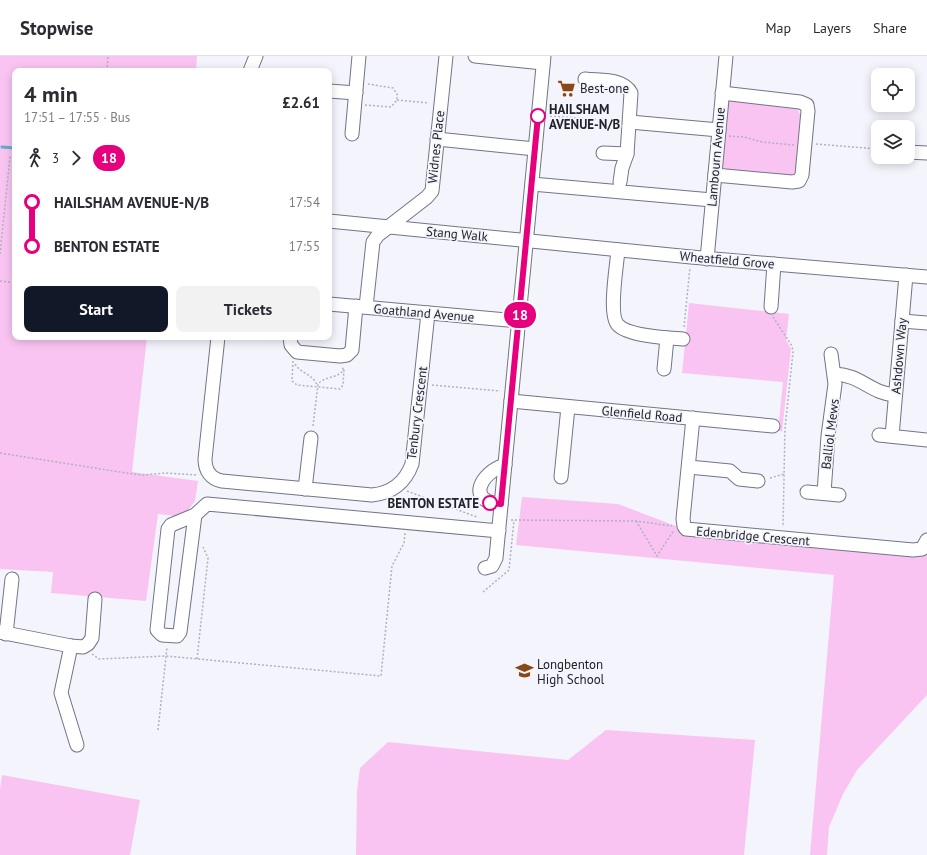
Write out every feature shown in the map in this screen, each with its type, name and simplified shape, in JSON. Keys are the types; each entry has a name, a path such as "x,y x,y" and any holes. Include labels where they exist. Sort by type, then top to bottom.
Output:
{"street":[{"path":"251,68 256,56"},
{"path":"352,134 359,56"},
{"name":"Widnes Place","path":"342,362 352,350 372,246 375,239 430,194 433,188 446,56"},
{"path":"474,56 544,59 495,562 492,566 485,568"},
{"name":"Lambourn Avenue","path":"707,259 726,56"},
{"path":"585,80 616,83 626,86 631,93 632,98 627,154 622,168 620,182"},
{"path":"332,91 356,93"},
{"path":"715,175 792,182 799,181 802,175 808,111 807,105 804,103 722,93"},
{"path":"630,122 719,130"},
{"path":"437,139 535,149"},
{"path":"915,152 927,153"},
{"path":"603,153 627,154"},
{"path":"532,184 712,200"},
{"name":"Stang Walk","path":"332,221 526,241"},
{"name":"Wheatfield Grove","path":"526,241 707,259 927,277"},
{"path":"618,250 613,310 616,322 621,328 629,331 683,340"},
{"path":"771,307 774,264"},
{"name":"Ashdown Way","path":"892,436 906,275"},
{"name":"Goathland Avenue","path":"332,304 519,321"},
{"name":"Tenbury Crescent","path":"211,476 222,481 372,495 386,492 396,487 406,478 412,464 422,384 428,313"},
{"path":"902,321 927,323"},
{"path":"664,368 667,338"},
{"path":"211,476 206,470 205,459 218,340"},
{"path":"290,340 294,355 300,352 342,362"},
{"name":"Balliol Mews","path":"824,493 835,374 831,354"},
{"path":"835,374 850,375 878,391 895,395"},
{"name":"Glenfield Road","path":"512,397 568,407 773,426"},
{"path":"561,477 568,407"},
{"name":"Edenbridge Crescent","path":"693,418 683,519 686,529 916,550 924,547 927,540"},
{"path":"879,435 927,440"},
{"path":"305,489 311,438"},
{"path":"501,504 486,501 481,497 480,489 489,473 505,465"},
{"path":"689,467 730,471 739,480 758,481"},
{"path":"808,492 839,495"},
{"path":"195,515 192,526 180,632 177,636 159,634 157,630 168,529 171,525 195,515 204,506 209,504 406,523 499,525"},
{"path":"12,579 3,633 80,648 85,646 92,638 95,599"},
{"path":"70,646 61,693 77,745"}],"path":[{"path":"107,68 108,56"},
{"path":"391,86 396,92 397,100 395,105 388,107 356,93 391,86"},
{"path":"397,100 441,104"},
{"path":"538,116 630,122"},
{"path":"0,254 10,157 12,157"},
{"path":"683,340 691,257"},
{"path":"0,282 12,283"},
{"path":"771,307 774,318 793,349 785,428 783,539"},
{"path":"294,355 291,379 293,383 297,385 341,388 343,385 342,362"},
{"path":"294,355 300,371 314,379 317,387"},
{"path":"311,438 317,387 321,381 338,375 342,362"},
{"path":"422,384 512,397"},
{"path":"0,453 143,475 166,473 211,476"},
{"path":"758,481 784,474"},
{"path":"396,487 463,513 479,517"},
{"path":"499,525 514,520 636,521 676,526 657,557 636,521"},
{"path":"512,545 514,520"},
{"path":"85,646 99,659 166,656 381,676 392,566 404,543 406,523"},
{"path":"197,659 208,558 202,544"},
{"path":"158,730 168,636"}],"shaded area":[{"path":"0,56 197,56 196,68 12,68 12,340 147,340 132,472 198,481 195,501 183,517 158,514 146,601 51,593 53,572 0,569"},
{"path":"730,100 796,107 803,119 799,165 796,173 789,176 726,171 722,166 727,105"},
{"path":"689,303 789,314 786,340 791,349 782,432 778,430 783,382 682,373"},
{"path":"522,497 618,504 681,528 832,547 927,556 927,695 857,770 843,794 829,827 827,855 810,855 834,575 516,545"},
{"path":"606,730 755,740 744,855 356,855 357,791 360,768 388,742 568,760"},
{"path":"2,775 140,800 130,855 0,855 0,789"}],"waterway":[{"path":"2,147 12,148"}],"bus line":[{"name":"18","path":"490,503 501,504 538,116"}],"place":[{"name":"Best-one","path":"567,88"},
{"name":"HAILSHAM AVENUE-N/B","path":"538,116"},
{"name":"BENTON ESTATE","path":"490,503"},
{"name":"Longbenton High School","path":"524,671"}]}
